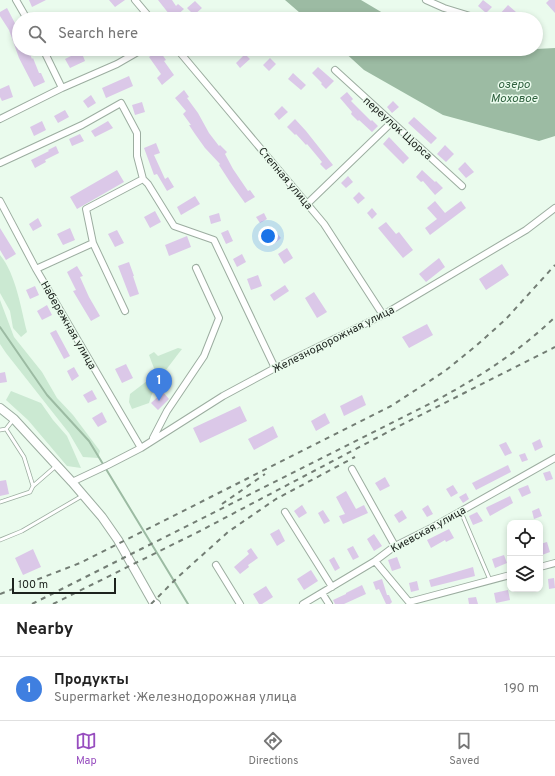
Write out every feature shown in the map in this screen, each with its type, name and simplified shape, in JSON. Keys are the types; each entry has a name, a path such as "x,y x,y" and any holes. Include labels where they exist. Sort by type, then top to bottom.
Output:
{"main road":[{"path":"0,408 14,419 84,496 118,540 153,602 156,604"}],"street":[{"path":"16,0 23,12"},
{"path":"135,0 145,12"},
{"path":"426,0 457,12"},
{"path":"46,56 62,88"},
{"path":"0,119 131,56"},
{"name":"Степная улица","path":"182,56 324,224 383,315"},
{"name":"переулок Щорса","path":"335,70 462,186"},
{"path":"0,163 82,125 121,103 137,133 137,156 143,179 148,184 174,226 214,240 275,368"},
{"path":"307,204 392,122"},
{"path":"125,311 93,243 86,209 143,179"},
{"name":"Набережная улица","path":"0,201 36,269 141,448"},
{"name":"Железнодорожная улица","path":"72,482 141,448 152,439 223,396 275,368 383,315 526,230 555,208"},
{"path":"36,269 93,243"},
{"path":"152,439 168,411 204,356 219,318 196,268"},
{"name":"Киевская улица","path":"303,604 375,561 395,546 461,512 555,458"},
{"path":"352,469 395,546"},
{"path":"285,512 332,587"},
{"path":"375,561 409,602 507,576"},
{"path":"543,566 555,563"},
{"path":"216,566 240,604"},
{"path":"322,593 329,604"}],"lane":[{"path":"0,430 6,429 14,419"},
{"path":"6,429 24,457 33,486"},
{"path":"0,502 30,492 33,486 56,466"},
{"path":"0,540 22,531 84,496"},
{"path":"461,512 490,580"}],"shaded area":[{"path":"0,255 10,272 20,303 27,332 21,337 13,328 10,311 0,293"},
{"path":"0,300 14,337 42,372 57,398 73,415 100,451 98,458 83,457 69,433 0,344"},
{"path":"178,348 182,349 159,381 149,403 132,409 129,402 130,394 147,381 155,371 149,355 154,352 158,356"},
{"path":"11,391 41,403 67,436 81,468 67,466 28,420 6,400"}],"water":[{"path":"285,0 361,0 381,12 299,12"},
{"name":"озеро Моховое","path":"555,48 555,136 539,141 443,115 364,70 349,56 543,56 543,49"}],"building":[{"path":"29,0 46,0 32,7"},
{"path":"109,0 125,0 115,7"},
{"path":"158,0 172,0 176,6 178,4 184,9 181,12 167,12"},
{"path":"483,0 492,7 487,12 485,12 478,6"},
{"path":"549,0 555,0 555,13 546,3"},
{"path":"195,1 202,8 197,12 191,12 187,8"},
{"path":"508,5 516,12 502,12"},
{"path":"7,8 12,18 12,38 9,30 0,16 0,12"},
{"path":"18,56 31,56 32,59 33,58 39,73 41,73 45,82 34,87"},
{"path":"71,56 83,56 85,61 70,68 65,59"},
{"path":"163,56 166,60 164,61 174,75 162,85 157,78 161,74 149,57"},
{"path":"243,56 247,56 250,59 240,68 236,63"},
{"path":"270,58 276,64 269,71 263,65"},
{"path":"318,67 334,81 326,89 312,73"},
{"path":"293,73 306,85 301,90 288,79"},
{"path":"129,76 133,86 106,98 102,88"},
{"path":"9,85 13,97 2,101 0,97 0,89"},
{"path":"184,90 189,97 187,98 198,113 209,133 219,146 220,145 227,152 225,154 233,169 248,191 250,190 255,197 245,203 219,165 220,164 205,148 183,114 186,111 175,98"},
{"path":"347,92 353,99 351,101 378,126 372,132 351,114 352,112 340,98"},
{"path":"91,95 96,103 88,108 83,101"},
{"path":"393,101 399,107 392,113 387,107"},
{"path":"142,102 145,112 135,115 132,105"},
{"path":"282,106 288,112 279,120 274,114"},
{"path":"65,110 69,117 58,123 54,116"},
{"path":"414,117 437,138 431,144 408,123"},
{"path":"295,119 333,165 326,170 320,164 322,162 307,144 306,145 287,127"},
{"path":"42,121 46,130 34,136 30,127"},
{"path":"108,121 113,128 95,137 91,131"},
{"path":"80,134 84,141 72,146 69,139"},
{"path":"389,137 409,158 403,164 383,144"},
{"path":"156,143 160,153 154,155 165,179 168,177 174,187 167,191 157,174 154,175 144,148"},
{"path":"445,145 454,154 446,162 437,154"},
{"path":"56,146 59,153 45,160 46,162 35,168 31,160"},
{"path":"465,162 474,172 466,178 458,169"},
{"path":"117,170 124,182 77,209 70,197"},
{"path":"422,170 443,188 435,195 423,181 421,182 416,177"},
{"path":"348,176 353,182 346,188 341,183"},
{"path":"359,192 365,198 358,204 353,198"},
{"path":"195,196 200,204 181,215 177,207"},
{"path":"435,201 445,213 461,201 466,208 430,235 425,228 437,219 427,208"},
{"path":"372,208 377,214 372,219 367,213"},
{"path":"155,211 161,222 150,228 144,217"},
{"path":"219,213 221,221 211,224 209,216"},
{"path":"264,213 267,219 260,223 256,217"},
{"path":"38,218 42,226 33,231 29,224"},
{"path":"386,222 396,234 399,232 413,250 403,258 378,228"},
{"path":"0,228 16,254 6,260 0,250"},
{"path":"70,228 75,240 63,245 57,234"},
{"path":"117,230 124,243 115,247 108,234"},
{"path":"228,230 233,241 226,244 221,233"},
{"path":"276,232 281,238 275,243 270,236"},
{"path":"187,236 191,247 169,256 165,245"},
{"path":"287,248 293,258 284,264 278,254"},
{"path":"242,254 246,262 237,267 233,259"},
{"path":"439,258 445,267 426,282 419,274"},
{"path":"129,262 139,294 130,297 118,266"},
{"path":"502,264 509,275 486,290 479,279"},
{"path":"77,266 83,276 80,277 89,297 100,316 91,321 73,291 76,290 67,272"},
{"path":"258,275 262,286 251,290 247,279"},
{"path":"285,285 289,291 274,301 270,295"},
{"path":"35,286 39,295 30,299 26,290"},
{"path":"314,292 327,312 317,318 305,298"},
{"path":"47,305 52,315 42,320 37,311"},
{"path":"427,324 433,335 409,348 402,337"},
{"path":"56,330 70,356 64,359 50,333"},
{"path":"126,364 133,378 122,383 115,369"},
{"path":"74,367 79,376 72,381 67,371"},
{"path":"5,372 7,382 0,383 0,373"},
{"path":"92,390 97,399 88,403 83,395"},
{"path":"163,392 169,399 158,410 151,403"},
{"path":"362,395 366,405 344,416 340,406"},
{"path":"240,406 247,421 200,443 193,428"},
{"path":"102,412 107,422 98,427 92,418"},
{"path":"325,413 330,423 316,431 311,421"},
{"path":"273,426 278,437 254,450 248,439"},
{"path":"540,439 543,447 535,451 532,443"},
{"path":"506,442 512,453 505,456 499,445"},
{"path":"525,453 528,460 522,462 519,455"},
{"path":"508,465 511,472 476,490 472,483"},
{"path":"550,471 553,479 546,481 543,473"},
{"path":"385,477 390,486 380,491 375,483"},
{"path":"6,480 9,494 0,496 0,481"},
{"path":"453,485 458,493 451,497 446,489"},
{"path":"528,485 531,493 522,497 518,489"},
{"path":"346,491 356,509 364,505 368,513 343,524 339,516 345,514 336,497"},
{"path":"466,493 469,499 463,503 459,497"},
{"path":"510,496 513,503 490,516 486,508 487,507"},
{"path":"302,505 307,513 299,518 294,511"},
{"path":"428,505 433,514 427,517 422,509"},
{"path":"539,508 542,516 534,519 532,511"},
{"path":"323,510 330,521 324,524 318,513"},
{"path":"402,510 407,518 399,523 394,515"},
{"path":"477,512 483,521 473,525 469,516"},
{"path":"279,529 285,541 277,546 270,534"},
{"path":"449,529 454,538 446,542 445,540 431,548 427,540"},
{"path":"374,534 382,546 374,551 367,539"},
{"path":"547,542 550,552 543,555 543,543"},
{"path":"353,546 359,557 353,560 347,549"},
{"path":"251,548 258,558 248,565 249,567 240,574 234,567 249,554 247,551"},
{"path":"33,549 41,567 23,575 15,558"},
{"path":"504,555 507,563 495,568 492,559"},
{"path":"334,557 340,568 335,571 329,560"},
{"path":"397,557 401,568 392,571 388,560"},
{"path":"473,567 475,576 431,587 429,580"},
{"path":"311,570 318,581 304,590 297,579"},
{"path":"554,578 555,588 549,589 548,579"},
{"path":"382,579 387,595 389,595 392,602 390,604 386,604 379,589 376,590 373,582"},
{"path":"417,581 419,590 411,592 409,583"},
{"path":"362,585 366,594 344,604 335,604 333,600"},
{"path":"266,586 273,597 262,604 259,604 253,594"},
{"path":"507,590 510,600 496,603 494,593"},
{"path":"476,597 478,604 469,604 468,598"}],"waterway":[{"path":"0,327 47,395 89,441 188,604"}],"railway":[{"path":"0,594 80,563 391,406 445,371 477,345 506,319 555,265"},
{"path":"32,604 435,401 498,363 528,341 555,317"},
{"path":"53,604 200,531 405,423 555,347"},
{"path":"151,604 179,576 228,532 276,499 355,457"},
{"path":"222,504 265,474"}],"place":[{"name":"Продукты","path":"159,401"}]}
